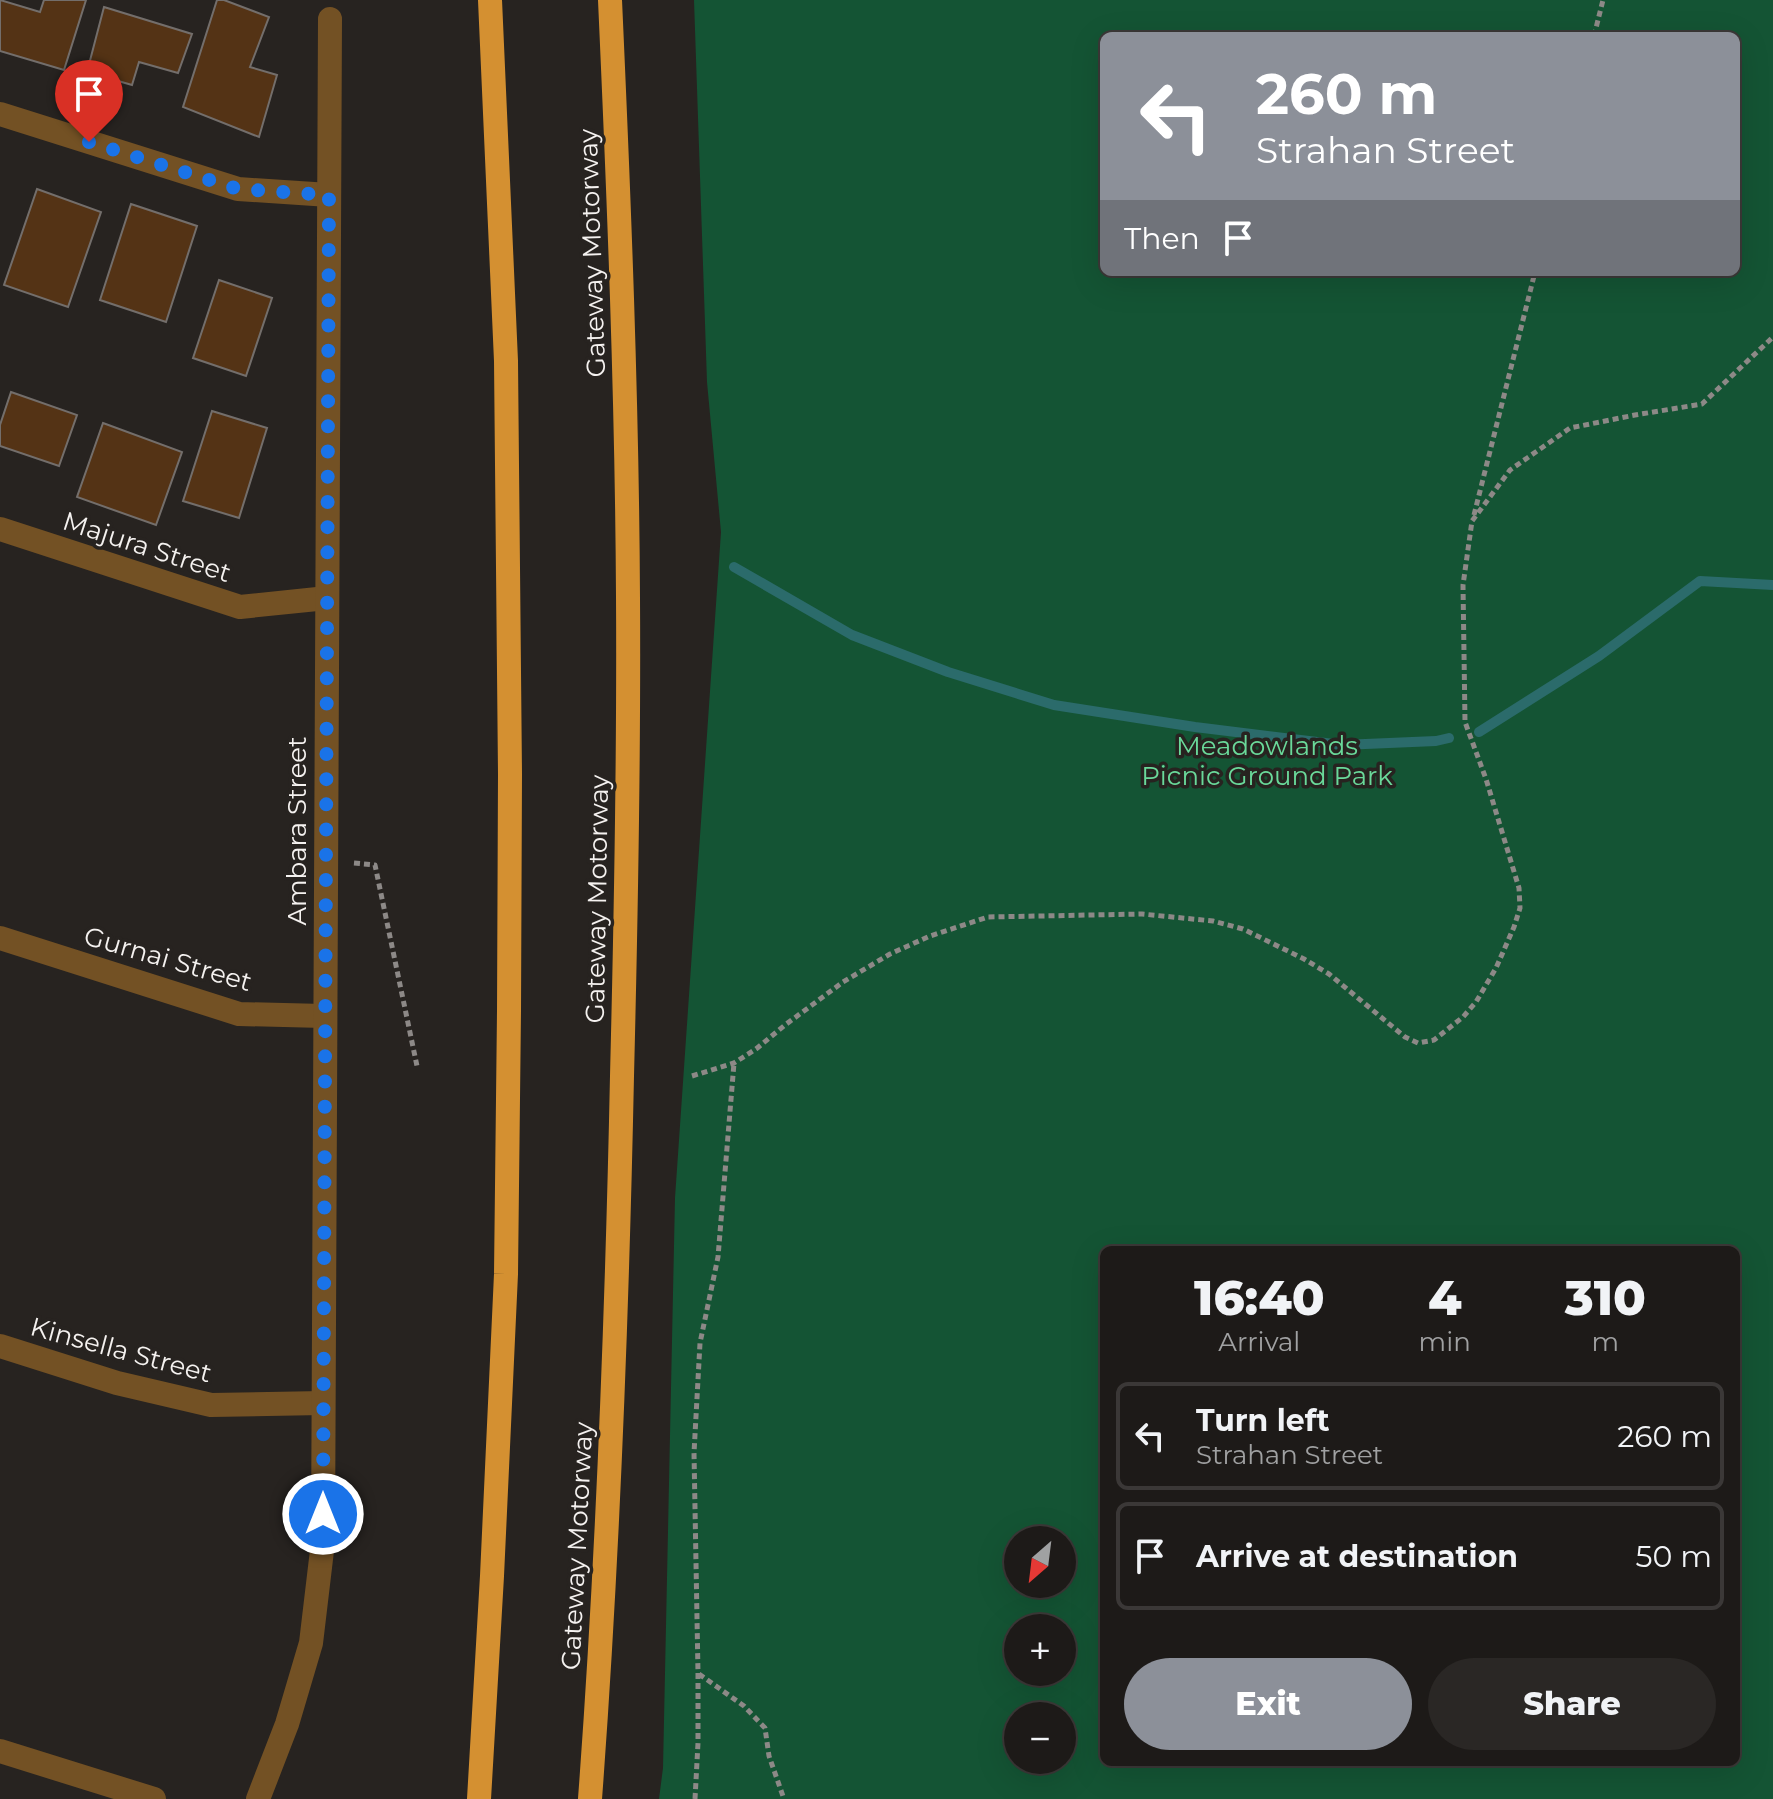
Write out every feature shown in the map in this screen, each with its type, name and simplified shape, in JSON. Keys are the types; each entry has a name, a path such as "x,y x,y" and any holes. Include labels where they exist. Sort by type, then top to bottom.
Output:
{"highway":[{"path":"479,1799 506,1274 509,1011 506,361 490,0"},
{"name":"Gateway Motorway","path":"590,1799 618,1268 627,881 628,564 622,294 610,0"}],"street":[{"name":"Ambara Street","path":"258,1799 287,1724 311,1643 323,1542 330,19"},
{"path":"0,114 238,189 329,195"},
{"name":"Majura Street","path":"0,529 240,607 327,598"},
{"name":"Gurnai Street","path":"0,938 239,1014 324,1016"},
{"name":"Kinsella Street","path":"0,1346 117,1383 211,1405 323,1403"},
{"path":"0,1751 154,1799"}],"path":[{"path":"1595,32 1603,0"},
{"path":"692,1076 734,1063 843,982 890,954 930,936 988,917 1142,914 1213,921 1243,929 1304,959 1329,974 1405,1037 1418,1043 1434,1040 1463,1017 1476,1002 1502,954 1520,908 1519,888 1465,722 1463,585 1472,521 1534,276"},
{"path":"1472,521 1510,470 1570,428 1702,404 1773,337"},
{"path":"325,860 375,865 417,1066"},
{"path":"695,1799 698,1673 694,1453 700,1343 718,1257 734,1063"},
{"path":"698,1673 744,1706 765,1728 769,1756 784,1799"}],"green space":[{"name":"Meadowlands Picnic Ground Park","path":"694,0 1773,0 1773,1799 659,1799 663,1768 675,1198 721,532 707,382"}],"building":[{"path":"0,0 40,12 44,0 86,0 64,70 0,51"},
{"path":"217,0 269,17 250,67 277,75 259,137 183,107"},
{"path":"104,7 192,34 178,73 139,62 132,85 87,72"},
{"path":"37,189 101,212 68,307 4,285"},
{"path":"131,204 197,226 166,322 100,300"},
{"path":"219,280 272,298 246,376 193,358"},
{"path":"11,392 77,415 59,466 0,446 0,425"},
{"path":"212,411 267,428 239,518 183,501"},
{"path":"103,423 182,452 156,525 77,497"}],"waterway":[{"path":"734,567 852,635 948,672 1054,705 1342,745 1449,738"},
{"path":"1479,732 1599,656 1700,581 1773,585"}],"route":[{"path":"89,142 238,189 329,195 323,1514"}]}
